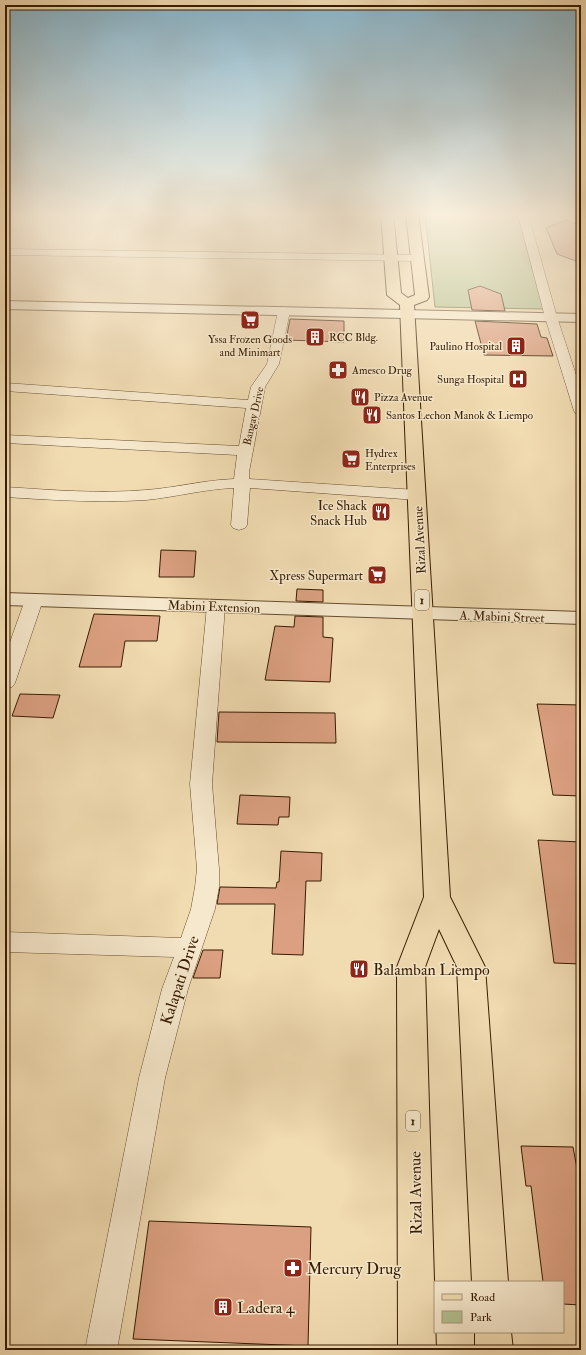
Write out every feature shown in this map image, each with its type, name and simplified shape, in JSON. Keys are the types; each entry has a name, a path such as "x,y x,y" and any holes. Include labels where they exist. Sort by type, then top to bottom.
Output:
{"main road":[{"path":"392,277 394,295 407,308 422,297 419,277"},
{"name":"Rizal Avenue","path":"407,308 437,897 471,967 490,1281"},
{"name":"Rizal Avenue","path":"417,1350 411,967 437,897"},
{"path":"492,1333 494,1350"}],"street":[{"path":"540,277 551,317 581,411"},
{"path":"5,305 284,311 407,308 581,318"},
{"name":"Bangay Drive","path":"239,525 242,483 241,472 254,404 258,387 273,364 284,311"},
{"path":"5,387 254,404"},
{"path":"5,439 245,451"},
{"path":"5,492 68,495 145,495 177,492 226,483 242,483 417,495"},
{"name":"Mabini Extension","path":"5,599 422,613"},
{"path":"5,683 34,600"},
{"name":"Kalapati Drive","path":"101,1350 152,1078 162,1033 188,948 203,909 208,887 208,869 201,784 216,606"},
{"name":"A. Mabini Street","path":"422,613 581,618"},
{"path":"5,942 188,948"}],"green space":[{"path":"432,277 535,277 544,309 435,307"}],"building":[{"path":"480,286 501,294 505,311 472,310 468,290"},
{"path":"290,319 344,321 344,342 286,340"},
{"path":"475,321 537,324 541,337 547,338 553,356 484,355"},
{"path":"161,550 196,551 194,577 159,577"},
{"path":"297,589 323,590 323,602 296,601"},
{"path":"94,614 160,616 157,641 125,641 121,667 79,667"},
{"path":"295,616 323,617 323,637 333,638 330,682 265,680 275,626 294,627"},
{"path":"20,694 60,695 53,718 12,716"},
{"path":"537,704 581,705 581,796 553,795"},
{"path":"219,712 335,713 336,743 217,742"},
{"path":"240,795 290,797 289,817 279,817 278,825 237,824"},
{"path":"538,840 581,842 581,964 554,963"},
{"path":"281,851 322,853 321,881 306,881 303,955 272,954 275,904 217,904 220,887 276,888 277,882 279,882"},
{"path":"203,950 223,950 220,978 193,978"},
{"path":"521,1146 573,1147 581,1190 581,1305 564,1304 564,1281 543,1281 531,1186 526,1186"},
{"name":"Ladera 4","path":"149,1221 311,1227 308,1346 133,1339"}],"place":[{"name":"Yssa Frozen Goods and Minimart","path":"250,320"},
{"name":"RCC Bldg.","path":"315,337"},
{"name":"Paulino Hospital","path":"516,346"},
{"name":"Amesco Drug","path":"338,370"},
{"name":"Sunga Hospital","path":"518,379"},
{"name":"Pizza Avenue","path":"360,397"},
{"name":"Santos Lechon Manok & Liempo","path":"372,415"},
{"name":"Hydrex Enterprises","path":"351,459"},
{"name":"Ice Shack Snack Hub","path":"381,512"},
{"name":"Xpress Supermart","path":"377,575"},
{"name":"Balamban Liempo","path":"359,969"},
{"name":"Mercury Drug","path":"293,1268"},
{"name":"Ladera 4","path":"223,1307"}]}
